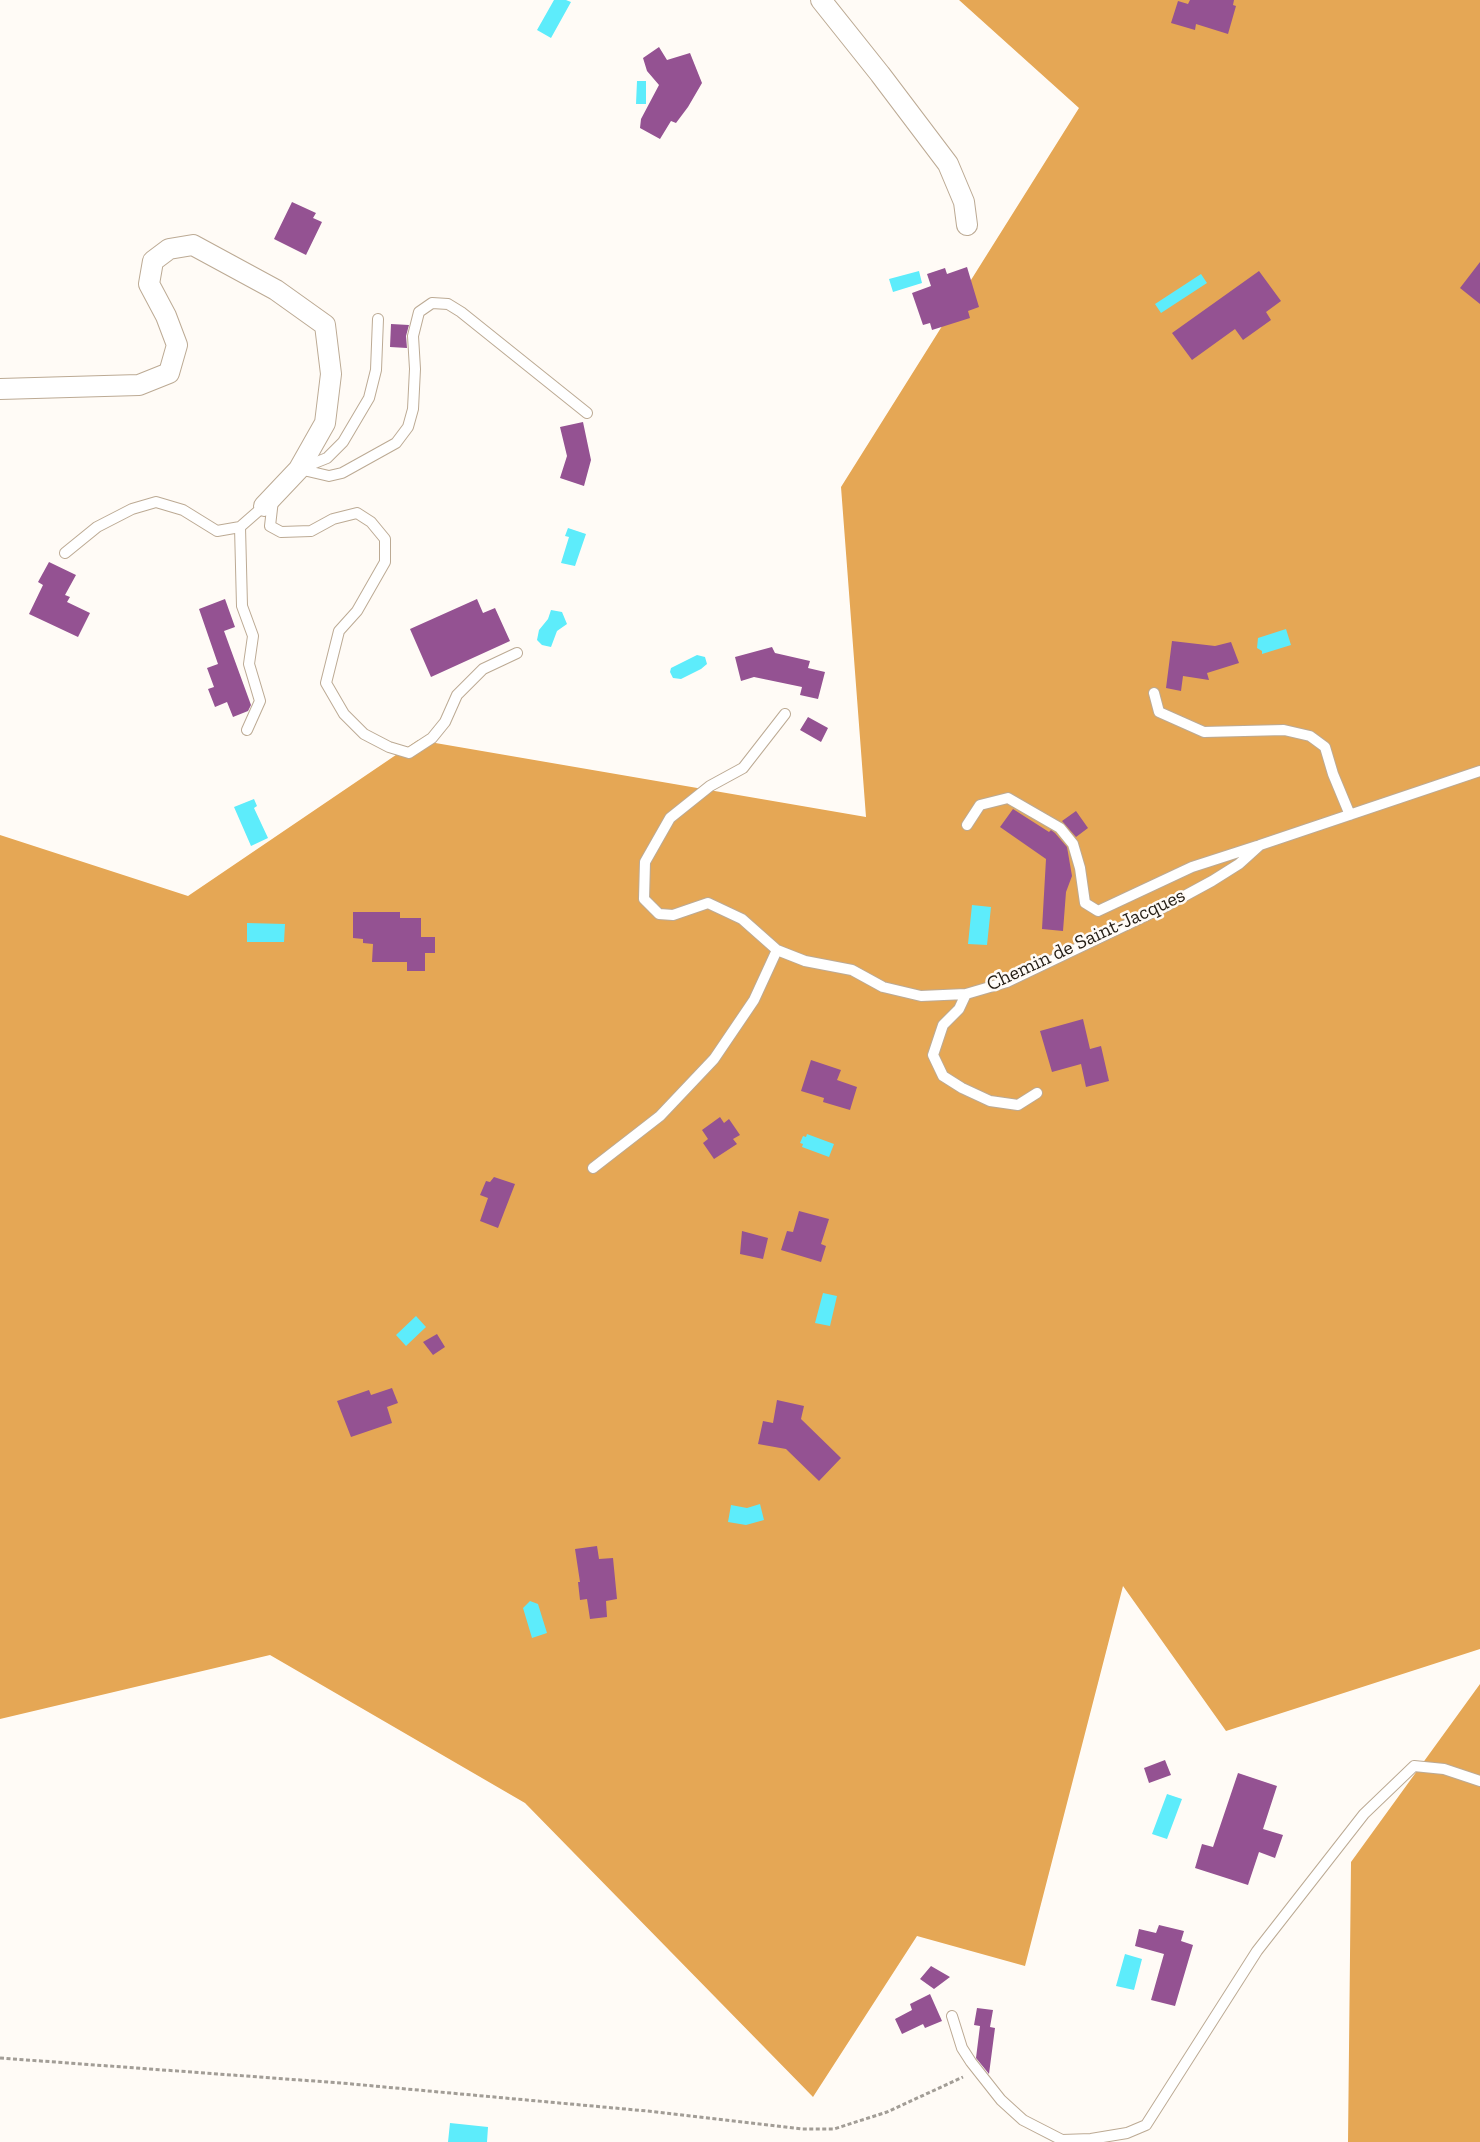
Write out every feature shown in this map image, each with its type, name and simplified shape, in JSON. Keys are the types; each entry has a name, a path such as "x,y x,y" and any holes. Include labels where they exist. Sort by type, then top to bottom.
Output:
{"street":[{"path":"820,0 911,113 948,164 964,202 967,225"},
{"path":"0,389 138,385 169,373 177,345 166,316 149,284 153,261 169,249 193,245 276,290 325,325 331,374 325,424 299,469 269,501"}],"lane":[{"path":"299,469 329,476 342,473 396,443 408,427 413,409 415,369 413,336 419,312 432,303 448,304 461,312 587,413"},
{"path":"299,469 327,458 342,442 369,398 376,370 378,318"},
{"path":"65,553 97,527 132,509 156,502 183,510 218,531 240,528 269,501"},
{"path":"269,501 270,526 281,532 310,531 332,519 357,513 371,522 385,539 385,562 357,611 339,631 326,683 344,714 364,734 389,747 409,753 432,738 445,722 458,695 483,669 517,652"},
{"path":"240,528 242,606 253,636 249,664 260,701 247,730"},
{"path":"1154,693 1159,712 1204,732 1284,730 1310,736 1325,748 1333,774 1350,815"},
{"name":"Chemin de Saint-Jacques","path":"786,714 743,768 710,786 670,818 644,862 644,899 659,914 674,915 708,903 742,919 777,950 805,961 852,970 883,987 921,996 966,994 1006,982 1166,906 1233,868 1260,845 1480,771"},
{"path":"967,825 980,805 1008,798 1060,828 1073,844 1080,868 1086,903 1098,911 1192,867 1260,845"},
{"path":"593,1168 660,1116 714,1059 754,1000 777,950"},
{"path":"966,994 959,1009 943,1025 933,1055 943,1076 962,1088 990,1101 1018,1105 1037,1093"},
{"path":"952,2016 962,2048 1001,2100 1023,2120 1062,2140 1091,2139 1127,2133 1146,2125 1257,1951 1364,1814 1414,1766 1444,1769 1480,1781"}],"path":[{"path":"0,2058 341,2083 638,2110 802,2129 834,2129 887,2112 978,2070"}],"shaded area":[{"path":"959,0 1480,0 1480,1649 1226,1731 1123,1586 1025,1966 917,1936 813,2097 525,1803 270,1655 0,1719 0,835 188,896 418,740 866,817 841,487 1079,108"},
{"path":"1480,1684 1480,2142 1348,2142 1351,1862"}],"water":[{"path":"554,0 571,2 551,38 537,30"},
{"path":"637,81 646,81 646,104 636,104"},
{"path":"919,271 922,283 893,292 889,279"},
{"path":"1201,274 1207,283 1161,313 1155,304"},
{"path":"568,528 586,534 575,566 561,563 569,537 565,536"},
{"path":"551,610 562,612 567,624 557,631 551,647 542,645 537,640 539,630 548,619"},
{"path":"1286,629 1291,645 1262,654 1262,651 1257,648 1258,638"},
{"path":"697,655 705,657 707,664 681,679 673,678 670,672 671,668"},
{"path":"254,799 257,806 254,808 268,838 251,846 234,807"},
{"path":"972,905 991,907 987,945 968,944"},
{"path":"247,923 285,924 284,942 247,942"},
{"path":"807,1134 834,1144 829,1157 802,1147 803,1144 800,1143 803,1136 806,1137"},
{"path":"823,1293 837,1296 830,1326 815,1323"},
{"path":"416,1316 426,1327 406,1346 396,1335"},
{"path":"760,1504 764,1520 746,1525 728,1522 731,1505 747,1508"},
{"path":"530,1601 538,1604 547,1633 532,1638 523,1608"},
{"path":"1167,1794 1182,1799 1167,1839 1152,1834"},
{"path":"1125,1954 1142,1959 1134,1990 1116,1986"},
{"path":"450,2123 488,2127 487,2142 448,2142"}],"building":[{"path":"1190,0 1234,0 1233,5 1236,6 1228,34 1196,24 1195,30 1171,23 1178,1 1188,4"},
{"path":"659,47 667,60 690,53 702,83 676,123 671,121 660,139 640,128 641,119 659,85 647,71 643,58"},
{"path":"292,202 316,213 313,218 322,222 306,255 274,239"},
{"path":"1480,262 1480,304 1460,288"},
{"path":"967,267 979,307 968,311 970,318 932,330 930,323 923,325 912,293 931,286 927,274 945,268 947,274"},
{"path":"1259,271 1281,301 1266,312 1271,320 1243,340 1235,329 1192,360 1172,333"},
{"path":"391,324 409,325 406,336 407,348 390,347"},
{"path":"583,422 591,460 584,486 560,478 567,456 560,427"},
{"path":"49,562 76,575 65,595 70,597 67,602 90,613 78,637 29,614 43,585 38,582"},
{"path":"225,599 235,627 224,631 251,705 248,711 233,717 227,702 215,707 208,689 214,687 207,668 218,664 199,609"},
{"path":"477,599 483,613 495,608 510,641 431,677 410,629"},
{"path":"1172,641 1215,646 1231,642 1239,663 1207,673 1209,680 1183,676 1181,691 1166,688"},
{"path":"772,647 775,653 810,661 808,668 825,672 818,699 800,695 802,687 754,677 741,681 735,657"},
{"path":"808,717 828,728 821,742 800,730"},
{"path":"1013,809 1049,832 1051,830 1067,847 1072,876 1066,892 1063,931 1042,929 1046,859 1000,827"},
{"path":"1076,811 1088,828 1076,837 1062,821"},
{"path":"353,912 400,912 400,918 421,918 421,937 435,937 435,953 425,953 425,971 407,971 407,962 372,962 373,944 363,943 363,939 353,938"},
{"path":"1083,1019 1090,1049 1101,1046 1109,1081 1086,1087 1081,1064 1052,1072 1040,1031"},
{"path":"811,1060 841,1070 837,1080 857,1087 850,1110 823,1102 824,1098 801,1091"},
{"path":"720,1117 724,1123 729,1119 740,1135 733,1139 737,1144 714,1159 703,1143 708,1139 702,1130"},
{"path":"494,1177 515,1184 498,1228 480,1221 488,1198 480,1195 486,1181 490,1182"},
{"path":"799,1211 829,1219 821,1244 826,1246 821,1262 781,1250 787,1231 793,1232"},
{"path":"742,1231 768,1238 763,1259 740,1254"},
{"path":"437,1334 445,1347 433,1355 423,1342"},
{"path":"392,1388 398,1403 387,1407 392,1423 351,1437 337,1401 369,1390 371,1395"},
{"path":"777,1400 804,1406 801,1419 841,1458 819,1481 786,1449 758,1444 763,1421 773,1423"},
{"path":"597,1546 599,1559 613,1558 617,1599 606,1601 607,1617 590,1619 587,1599 580,1600 578,1582 580,1582 575,1549"},
{"path":"1165,1760 1171,1775 1149,1783 1144,1768"},
{"path":"1238,1773 1277,1786 1263,1829 1283,1835 1275,1858 1259,1852 1248,1885 1195,1868 1202,1844 1213,1847"},
{"path":"1159,1925 1184,1931 1181,1941 1193,1945 1175,2006 1151,2000 1164,1954 1135,1946 1139,1929 1156,1933"},
{"path":"931,1966 950,1977 934,1989 920,1979"},
{"path":"930,1994 942,2021 925,2028 923,2024 902,2034 895,2019 912,2010 910,2004"},
{"path":"977,2008 993,2010 990,2027 995,2028 989,2074 976,2058 980,2026 974,2025"}]}
